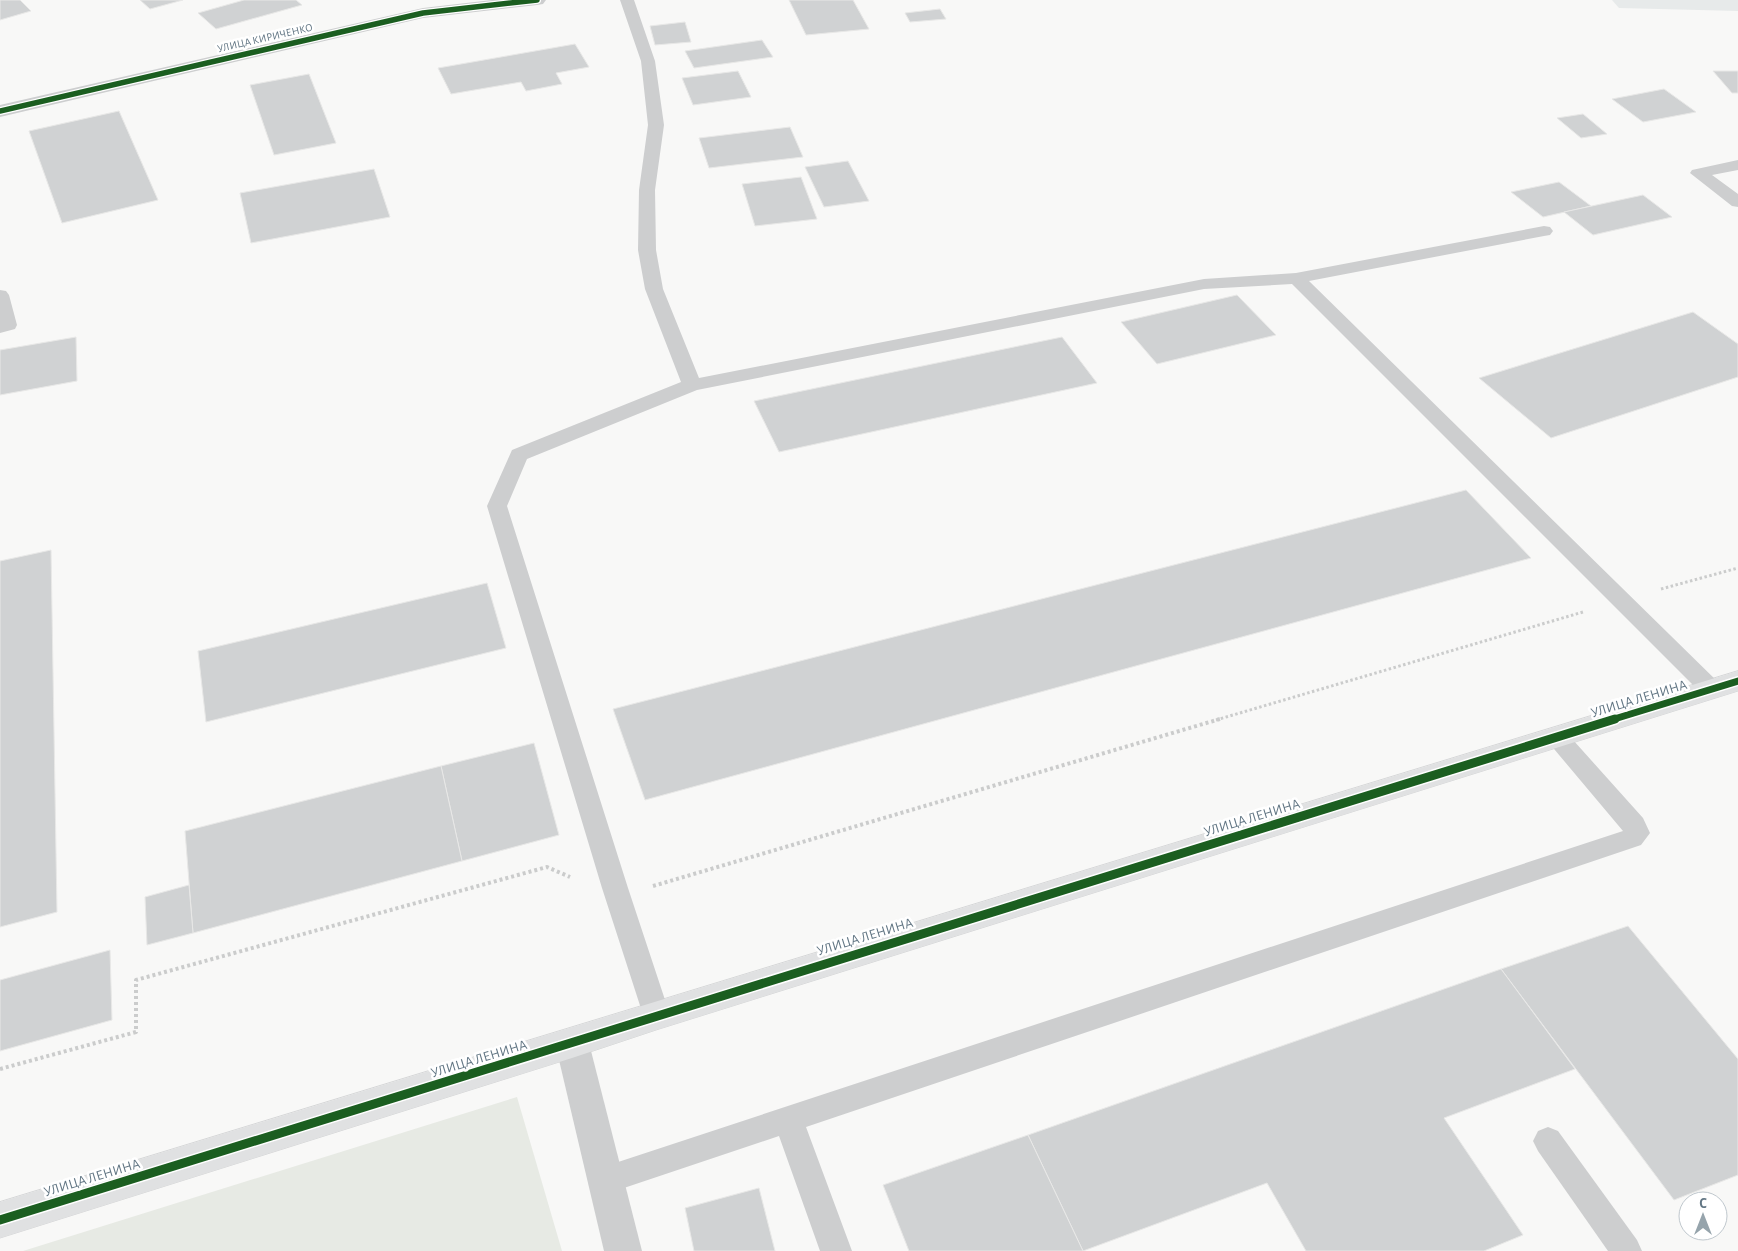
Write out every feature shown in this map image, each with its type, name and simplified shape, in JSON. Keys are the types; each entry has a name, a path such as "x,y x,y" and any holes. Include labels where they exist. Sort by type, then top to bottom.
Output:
{"street":[{"name":"УЛИЦА КИРИЧЕНКО","path":"0,111 422,7 537,0"},
{"name":"УЛИЦА ЛЕНИНА","path":"0,1220 1725,685"},
{"path":"572,1043 623,1251"}],"lane":[{"path":"627,0 648,61 656,125 647,190 647,250 654,289 692,385"},
{"path":"1738,165 1698,174 1738,202"},
{"path":"656,1015 616,897 535,625 497,506 519,455 692,385 1204,284 1296,278 1544,231"},
{"path":"1296,278 1622,600 1725,685"},
{"path":"0,295 8,325 0,327"},
{"path":"606,1180 1632,838 1637,833 1634,825 1557,737"},
{"path":"788,1119 836,1251"},
{"path":"1548,1140 1626,1251"}],"path":[{"path":"0,1070 136,1032 136,980 547,867 616,897 1622,600 1738,568"}],"shaded area":[{"path":"1612,0 1738,0 1738,11 1619,8"},
{"path":"517,1097 562,1251 23,1251"}],"building":[{"path":"0,0 20,0 31,11 0,20"},
{"path":"140,0 183,0 150,9"},
{"path":"244,0 296,0 302,5 216,29 198,13"},
{"path":"789,0 853,0 869,29 806,35"},
{"path":"940,9 946,19 910,22 905,13"},
{"path":"685,22 691,42 655,45 650,26"},
{"path":"762,40 773,57 694,68 685,51"},
{"path":"575,44 589,67 556,73 562,84 526,91 521,82 451,94 438,68"},
{"path":"738,71 751,97 693,105 682,78"},
{"path":"1713,71 1738,71 1738,93 1732,93"},
{"path":"309,74 336,143 274,155 250,85"},
{"path":"1664,89 1696,112 1643,122 1612,99"},
{"path":"119,111 158,200 62,223 29,131"},
{"path":"1583,114 1607,134 1581,138 1557,118"},
{"path":"790,127 803,157 709,168 699,138"},
{"path":"848,161 869,201 824,207 805,167"},
{"path":"374,169 390,217 251,243 240,193"},
{"path":"801,177 817,219 755,226 742,184"},
{"path":"1559,182 1591,206 1543,217 1511,192"},
{"path":"1643,195 1672,217 1593,235 1564,212"},
{"path":"1237,295 1276,335 1157,364 1121,322"},
{"path":"1693,312 1738,344 1738,377 1551,438 1479,378"},
{"path":"76,337 77,381 0,395 0,350"},
{"path":"1062,337 1097,383 779,452 754,401"},
{"path":"1466,490 1531,558 645,800 613,709"},
{"path":"51,550 57,912 0,927 0,561"},
{"path":"487,583 506,648 206,722 198,651"},
{"path":"534,743 559,835 462,861 441,766"},
{"path":"441,766 462,861 193,933 185,831"},
{"path":"189,885 193,933 147,945 145,897"},
{"path":"1628,926 1738,1059 1738,1175 1697,1191 1678,1191 1678,1198 1674,1200 1501,969"},
{"path":"110,950 112,1020 0,1051 0,980"},
{"path":"1501,969 1575,1069 1444,1118 1523,1235 1484,1251 1306,1251 1267,1183 1083,1251 1028,1135"},
{"path":"1028,1135 1083,1251 909,1251 883,1185"},
{"path":"759,1188 775,1251 694,1251 685,1208"}],"cycle path":[{"path":"0,111 423,13 537,0"},
{"path":"0,1220 1738,681"}]}
